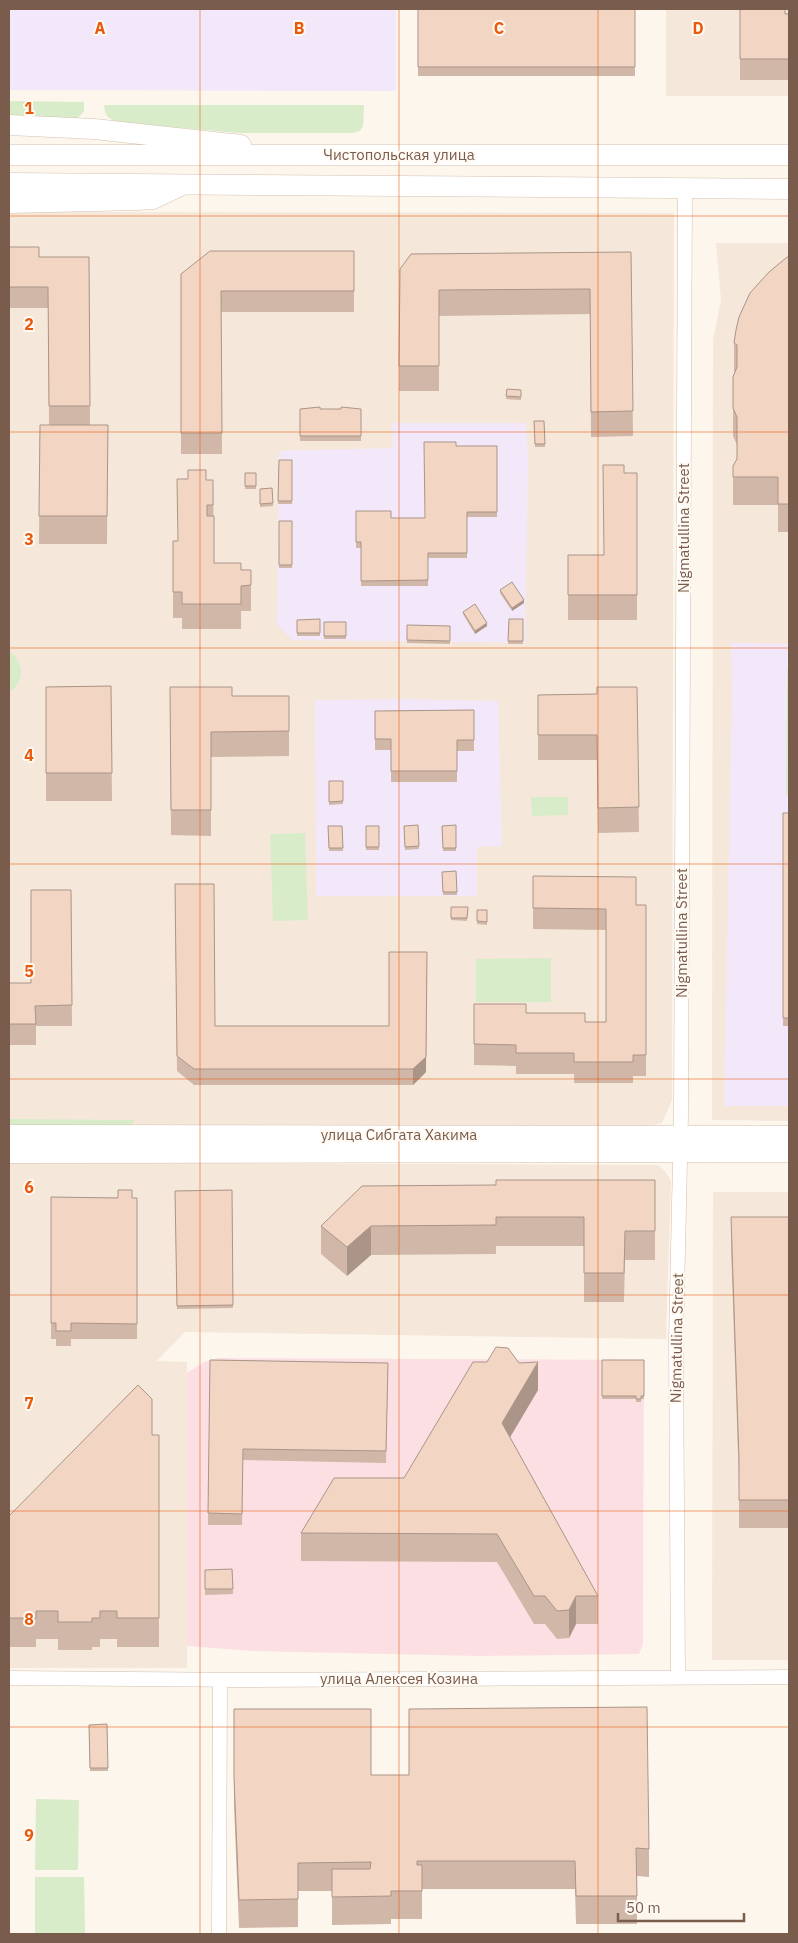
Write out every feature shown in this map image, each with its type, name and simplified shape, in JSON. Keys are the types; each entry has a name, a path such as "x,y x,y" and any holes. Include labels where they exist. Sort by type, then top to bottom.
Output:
{"main road":[{"path":"9,125 94,129 225,142 305,155"},
{"name":"Чистопольская улица","path":"9,155 789,155"},
{"name":"Чистопольская улица","path":"9,183 789,189"},
{"path":"9,203 153,199 184,184"},
{"name":"улица Сибгата Хакима","path":"9,1135 681,1145 789,1152"},
{"name":"улица Сибгата Хакима","path":"9,1153 641,1152 681,1145 789,1136"}],"street":[{"name":"Nigmatullina Street","path":"678,1677 676,1341 681,1145 685,188"},
{"name":"улица Алексея Козина","path":"9,1678 220,1680 789,1677"},
{"path":"219,1934 220,1680"}],"shaded area":[{"path":"9,9 396,9 396,91 9,90"},
{"path":"666,9 789,9 789,96 666,96"},
{"path":"9,212 674,213 672,1100 662,1123 646,1127 9,1125"},
{"path":"716,243 789,243 789,1121 712,1120 713,340 721,300"},
{"path":"392,423 526,423 528,460 525,643 292,640 277,624 279,451 393,448"},
{"path":"731,643 789,644 789,1106 724,1106 732,695"},
{"path":"315,700 498,701 502,846 477,847 477,896 316,896"},
{"path":"9,1162 658,1165 665,1171 671,1181 666,1339 185,1332 157,1361 187,1362 187,1668 9,1668"},
{"path":"713,1192 789,1192 789,1660 712,1660"},
{"path":"218,1358 644,1360 643,1644 639,1654 478,1656 253,1651 187,1646 187,1373 204,1362"}],"green space":[{"path":"9,101 84,102 84,111 78,118 9,117"},
{"path":"104,105 364,105 363,126 360,131 352,133 239,133 117,122 107,116"},
{"path":"9,651 18,661 21,672 18,683 9,692"},
{"path":"787,670 789,670 789,795 786,795"},
{"path":"531,797 568,797 568,815 532,816"},
{"path":"305,833 308,920 273,921 270,834"},
{"path":"551,958 551,1002 476,1002 476,959"},
{"path":"9,1119 135,1120 130,1126 9,1125"},
{"path":"36,1799 79,1800 78,1870 35,1870"},
{"path":"35,1877 84,1877 85,1934 35,1934"}],"building":[{"path":"418,9 635,9 635,67 418,67"},
{"path":"740,9 785,9 785,14 789,14 789,59 740,59"},
{"path":"9,247 39,247 39,257 89,257 90,406 49,406 48,287 9,287"},
{"path":"210,251 354,251 354,291 221,291 222,433 181,433 181,274"},
{"path":"631,252 633,411 591,412 590,289 439,290 439,366 399,366 400,269 411,254"},
{"path":"789,256 789,505 778,504 778,477 733,477 733,466 737,459 737,417 733,408 733,377 737,367 737,345 734,343 736,330 739,317 750,293 769,272"},
{"path":"507,389 521,390 521,397 506,396"},
{"path":"320,407 320,409 341,409 341,407 361,409 361,436 300,436 300,409"},
{"path":"534,421 544,421 545,444 535,444"},
{"path":"40,425 108,425 107,516 39,516"},
{"path":"424,442 456,442 456,446 497,446 497,512 467,512 467,553 428,553 428,580 361,581 361,542 356,542 356,511 391,511 391,518 425,518"},
{"path":"279,460 292,460 292,501 278,501"},
{"path":"603,465 624,465 624,473 637,473 637,595 568,595 568,555 604,555"},
{"path":"188,470 206,470 206,480 213,480 213,505 207,505 207,516 214,516 214,563 241,563 241,570 251,570 251,585 241,586 241,604 182,604 182,592 173,592 173,541 178,541 177,479 188,479"},
{"path":"245,473 256,473 256,486 245,486"},
{"path":"272,488 273,503 260,504 260,489"},
{"path":"279,521 292,521 292,565 279,565"},
{"path":"512,582 524,600 512,608 500,590"},
{"path":"475,604 487,623 475,631 463,612"},
{"path":"320,619 320,633 297,633 297,620"},
{"path":"509,619 523,619 523,641 508,641"},
{"path":"324,622 346,622 346,636 324,636"},
{"path":"407,625 450,626 450,641 407,640"},
{"path":"111,686 112,773 46,773 46,687"},
{"path":"170,687 232,687 232,696 289,696 289,731 211,732 211,810 171,810"},
{"path":"597,687 637,687 639,807 598,808 597,735 538,735 538,695 597,694"},
{"path":"474,710 474,740 457,740 457,771 391,771 391,739 375,739 375,711"},
{"path":"329,781 343,781 343,801 329,802"},
{"path":"783,813 789,813 789,1018 783,1018"},
{"path":"418,825 419,846 405,847 404,826"},
{"path":"456,825 456,848 443,848 442,826"},
{"path":"328,826 342,826 343,848 329,848"},
{"path":"366,826 379,826 379,847 366,847"},
{"path":"456,871 457,892 443,892 442,872"},
{"path":"533,876 636,877 636,905 646,905 646,1055 633,1055 633,1062 574,1062 574,1053 516,1053 516,1045 474,1044 474,1004 526,1004 526,1013 585,1013 585,1022 606,1022 606,909 533,908"},
{"path":"175,884 214,884 215,1026 389,1026 389,952 427,952 426,1057 413,1069 194,1069 177,1056"},
{"path":"31,890 71,890 72,1005 35,1006 36,1024 9,1024 9,983 31,983"},
{"path":"451,907 468,907 467,918 451,918"},
{"path":"477,910 487,910 487,922 477,921"},
{"path":"496,1180 655,1180 655,1231 625,1231 624,1273 584,1273 584,1217 496,1217 496,1225 371,1226 347,1247 321,1226 362,1186 496,1185"},
{"path":"118,1190 132,1190 132,1198 137,1198 137,1324 71,1323 71,1331 56,1331 56,1323 51,1323 51,1197 118,1198"},
{"path":"232,1190 233,1305 177,1306 175,1191"},
{"path":"731,1217 789,1217 789,1500 739,1500"},
{"path":"496,1347 508,1348 519,1363 538,1362 502,1423 598,1596 576,1596 569,1610 557,1611 545,1596 534,1596 497,1534 301,1533 334,1478 404,1478 473,1362 487,1362"},
{"path":"210,1360 388,1363 386,1451 243,1449 242,1514 208,1513"},
{"path":"602,1360 644,1360 644,1396 641,1396 641,1399 636,1399 636,1396 602,1396"},
{"path":"138,1385 152,1399 152,1435 159,1435 159,1618 117,1618 117,1611 100,1611 100,1618 92,1618 92,1622 58,1622 58,1611 36,1611 36,1618 9,1618 9,1516"},
{"path":"232,1569 233,1589 205,1589 205,1570"},
{"path":"647,1707 649,1849 636,1848 637,1896 576,1896 575,1861 417,1861 417,1865 422,1865 422,1891 391,1891 391,1896 332,1897 332,1869 370,1869 371,1862 298,1863 298,1899 239,1900 234,1778 234,1709 371,1709 371,1775 409,1775 409,1709"},
{"path":"107,1724 108,1768 90,1768 89,1725"}]}
